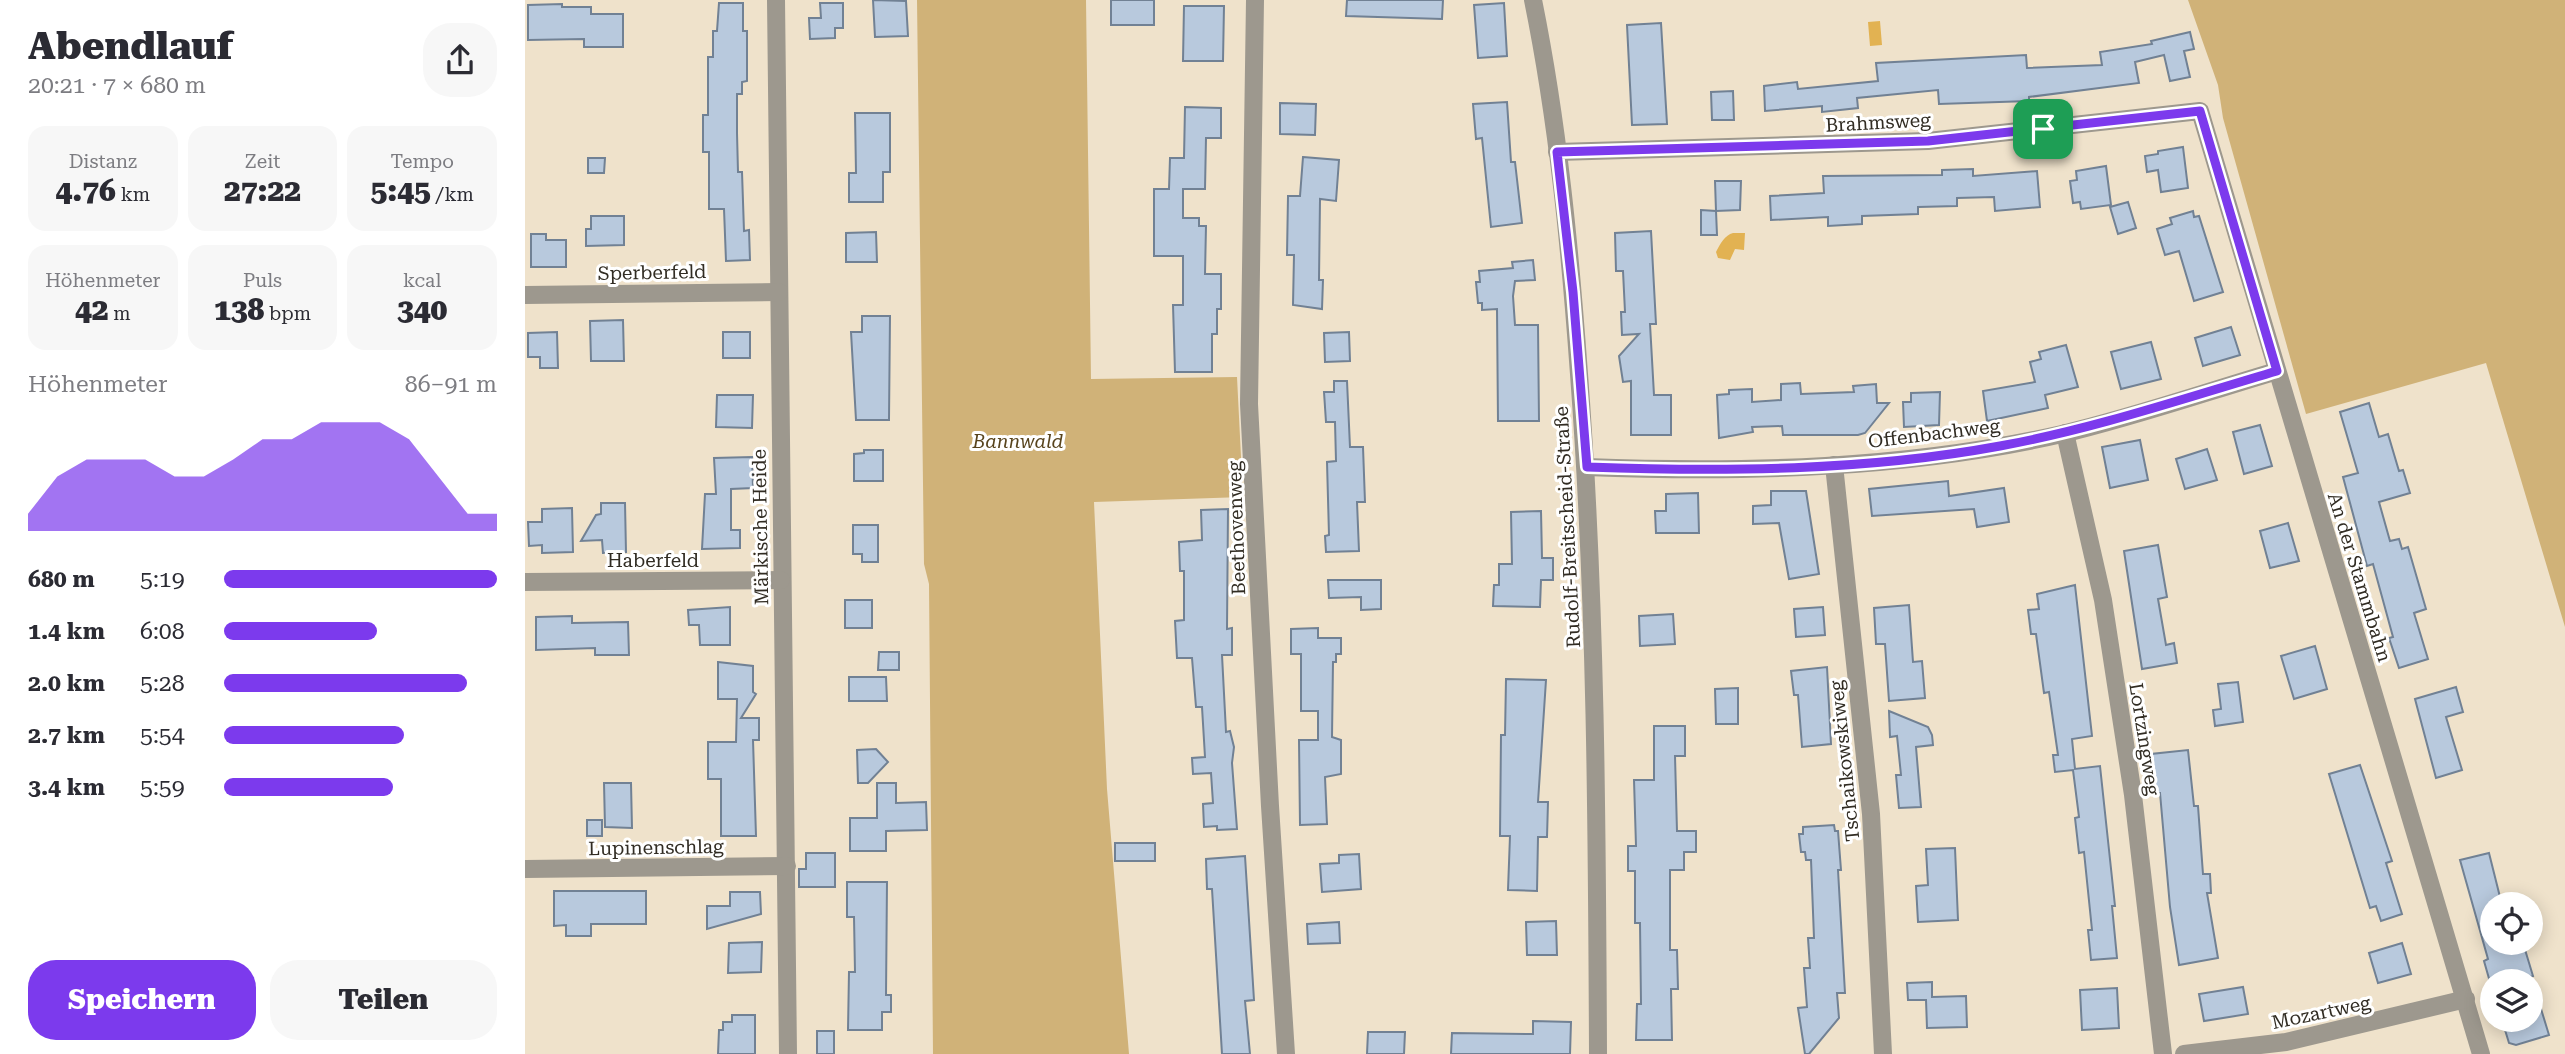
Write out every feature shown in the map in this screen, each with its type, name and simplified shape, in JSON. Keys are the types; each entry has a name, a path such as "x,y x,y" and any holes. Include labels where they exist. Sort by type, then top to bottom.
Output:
{"street":[{"name":"Märkische Heide","path":"776,0 788,1054"},
{"name":"Beethovenweg","path":"1255,0 1249,404 1286,1054"},
{"name":"Rudolf-Breitscheid-Straße","path":"1533,0 1557,152 1573,292 1587,467 1595,636 1598,1054"},
{"name":"Brahmsweg","path":"1557,152 1928,141 2200,111"},
{"name":"An der Stammbahn","path":"2200,111 2481,1054"},
{"name":"Sperberfeld","path":"525,295 779,292"},
{"name":"Offenbachweg","path":"1587,467 1682,470 1834,465 1946,455 2065,433 2277,371"},
{"name":"Lortzingweg","path":"2065,433 2103,600 2133,796 2163,1054"},
{"name":"Tschaikowskiweg","path":"1834,465 1871,814 1882,1054"},
{"name":"Haberfeld","path":"525,582 781,580"},
{"name":"Lupinenschlag","path":"525,869 787,866"},
{"name":"Mozartweg","path":"2184,1054 2286,1042 2466,999"}],"green space":[{"name":"Bannwald","path":"917,0 1086,0 1091,379 1237,377 1243,497 1094,502 1107,789 1129,1054 933,1054 929,584 924,564"},
{"path":"2188,0 2565,0 2565,627 2486,363 2306,414 2223,118 2218,85"}],"shaded area":[{"path":"1880,21 1882,45 1870,46 1868,22"},
{"path":"1733,233 1745,233 1744,250 1735,249 1730,260 1718,258 1716,252 1719,246"}],"building":[{"path":"873,0 906,1 908,36 875,37"},
{"path":"1111,0 1154,0 1154,25 1111,25"},
{"path":"1347,0 1443,0 1442,19 1346,16"},
{"path":"719,3 743,3 743,31 747,31 747,81 742,82 742,94 737,94 737,133 738,172 742,172 744,231 749,230 750,260 726,261 724,209 709,209 709,152 703,152 703,115 708,115 708,57 713,57 713,31 717,31"},
{"path":"820,3 843,3 843,28 835,28 835,38 810,39 809,18 821,18"},
{"path":"1504,3 1507,56 1478,58 1474,5"},
{"path":"562,4 562,7 591,7 591,14 623,14 623,47 584,47 584,39 528,40 528,5"},
{"path":"1184,6 1224,6 1223,61 1183,61"},
{"path":"1661,23 1667,124 1632,125 1627,25"},
{"path":"2190,32 2194,49 2184,51 2190,77 2170,81 2164,55 2135,62 2139,83 2029,97 2029,101 1939,104 1938,90 1857,98 1858,108 1822,112 1822,106 1765,111 1764,86 1797,82 1798,89 1878,81 1876,63 2026,55 2027,68 2102,65 2100,52 2152,44 2151,41"},
{"path":"1733,91 1734,120 1712,120 1711,92"},
{"path":"1507,102 1511,162 1515,162 1522,223 1491,227 1482,138 1476,139 1473,104"},
{"path":"1280,103 1316,104 1315,135 1280,134"},
{"path":"1185,107 1221,108 1221,138 1206,138 1205,189 1183,189 1183,218 1199,218 1199,226 1206,226 1205,274 1221,274 1221,309 1217,309 1217,334 1212,334 1212,372 1175,372 1173,305 1183,305 1183,256 1154,256 1154,189 1169,189 1170,158 1184,158"},
{"path":"855,113 890,113 890,172 883,172 883,202 849,202 849,173 856,173"},
{"path":"2183,147 2188,188 2161,192 2158,170 2147,172 2145,156"},
{"path":"1303,157 1339,160 1336,201 1320,199 1319,280 1323,280 1322,309 1293,305 1294,255 1287,255 1288,196 1300,196"},
{"path":"588,158 605,158 604,173 588,173"},
{"path":"2106,166 2111,205 2081,209 2080,202 2073,203 2070,181 2077,180 2076,171"},
{"path":"1973,169 1973,176 2037,171 2040,207 1995,211 1994,197 1957,198 1957,206 1918,207 1918,214 1862,216 1862,224 1828,226 1828,217 1771,220 1770,196 1824,193 1823,176 1942,175 1942,170"},
{"path":"1715,181 1741,181 1740,210 1716,211"},
{"path":"2128,202 2136,228 2118,234 2110,207"},
{"path":"1701,210 1716,211 1717,235 1701,235"},
{"path":"2193,211 2194,217 2199,216 2223,292 2194,301 2179,251 2165,255 2157,229 2172,224 2170,218"},
{"path":"591,216 624,216 624,245 586,246 586,229 591,229"},
{"path":"1651,231 1656,324 1650,324 1654,395 1671,395 1671,435 1631,435 1631,381 1623,382 1619,356 1639,334 1622,335 1621,312 1625,312 1623,271 1616,271 1615,233"},
{"path":"876,232 877,262 846,262 846,233"},
{"path":"531,234 546,234 546,240 566,240 566,267 531,267"},
{"path":"1533,260 1535,280 1515,281 1513,296 1515,325 1538,325 1539,421 1498,421 1497,309 1482,310 1482,303 1478,303 1476,282 1480,282 1479,271 1513,268 1512,262"},
{"path":"862,316 890,316 889,420 856,420 851,332 862,332"},
{"path":"623,320 624,361 591,361 590,321"},
{"path":"2231,327 2240,355 2203,366 2195,338"},
{"path":"557,332 558,368 540,368 540,357 528,357 528,333"},
{"path":"723,332 750,332 750,358 723,358"},
{"path":"1349,332 1350,361 1325,362 1324,333"},
{"path":"2151,342 2161,379 2121,389 2111,352"},
{"path":"2066,345 2078,387 2045,395 2048,408 1987,421 1983,391 2035,382 2030,362 2041,359 2039,352"},
{"path":"1334,381 1347,381 1350,447 1363,447 1365,502 1357,502 1359,551 1326,552 1325,536 1329,535 1327,462 1336,461 1335,422 1326,422 1324,392 1334,392"},
{"path":"1800,383 1801,394 1854,392 1853,386 1876,384 1877,403 1889,403 1865,433 1858,435 1783,435 1782,426 1752,427 1753,432 1719,438 1717,395 1729,394 1729,390 1752,389 1752,402 1781,400 1781,384"},
{"path":"1940,392 1939,425 1904,427 1903,402 1911,402 1911,393"},
{"path":"717,395 753,395 752,428 716,427"},
{"path":"2369,403 2379,437 2388,434 2399,471 2403,470 2410,493 2379,502 2390,541 2399,539 2402,549 2408,547 2426,609 2414,613 2428,659 2399,668 2389,638 2393,637 2373,564 2367,566 2343,477 2358,473 2340,412"},
{"path":"2260,425 2272,466 2244,474 2233,432"},
{"path":"2140,440 2148,480 2110,488 2102,447"},
{"path":"2207,449 2217,480 2185,489 2176,459"},
{"path":"864,450 883,450 883,481 854,481 854,454 864,453"},
{"path":"752,457 753,488 731,489 731,530 740,530 740,548 702,549 705,494 716,494 714,458"},
{"path":"1948,481 1949,496 2004,488 2009,522 1977,527 1974,509 1872,516 1869,489"},
{"path":"1771,491 1806,491 1819,574 1789,579 1779,523 1753,524 1753,506 1771,505"},
{"path":"1698,493 1699,533 1656,533 1655,511 1666,511 1666,494"},
{"path":"601,503 625,503 626,552 603,553 602,540 581,541 596,515 601,514"},
{"path":"572,508 573,552 542,553 542,545 529,546 528,522 542,522 542,509"},
{"path":"1228,509 1227,629 1232,628 1232,655 1222,655 1226,732 1230,731 1234,747 1232,763 1237,829 1217,830 1217,826 1204,827 1203,804 1213,803 1211,773 1193,774 1192,758 1205,757 1202,707 1196,707 1192,658 1177,658 1175,621 1184,620 1184,571 1180,571 1179,542 1202,540 1201,510"},
{"path":"1541,511 1542,558 1553,558 1553,580 1541,580 1540,607 1493,606 1494,585 1499,585 1499,564 1512,564 1511,512"},
{"path":"2288,523 2299,561 2270,568 2260,531"},
{"path":"853,525 878,525 878,562 862,562 862,554 853,554"},
{"path":"2158,545 2167,597 2158,599 2166,645 2174,643 2177,663 2142,669 2124,551"},
{"path":"1328,580 1381,580 1381,609 1361,610 1361,597 1329,598"},
{"path":"2075,585 2092,736 2072,739 2075,769 2100,766 2115,906 2112,906 2117,958 2091,960 2088,930 2092,930 2084,852 2079,853 2075,818 2079,817 2073,770 2055,772 2053,755 2058,755 2049,692 2044,693 2036,634 2031,634 2028,610 2039,609 2037,594"},
{"path":"845,600 872,600 872,628 845,628"},
{"path":"1909,605 1913,662 1922,661 1925,698 1889,701 1885,644 1876,644 1874,608"},
{"path":"730,607 730,645 700,645 699,625 689,625 688,610"},
{"path":"1823,607 1825,635 1796,637 1794,609"},
{"path":"1673,614 1675,644 1640,646 1639,616"},
{"path":"572,616 572,623 628,622 629,655 595,655 595,648 536,650 536,617"},
{"path":"1318,628 1318,638 1341,638 1341,654 1336,654 1336,662 1333,662 1332,737 1341,740 1341,774 1325,777 1327,824 1300,825 1299,740 1318,740 1318,711 1301,711 1301,654 1291,654 1291,629"},
{"path":"2315,646 2327,689 2294,699 2281,656"},
{"path":"879,652 899,652 899,670 878,670"},
{"path":"718,662 753,666 753,692 756,694 741,718 759,718 759,740 753,740 756,836 721,836 721,779 708,779 708,742 736,742 737,699 718,699"},
{"path":"1827,667 1831,744 1802,747 1798,695 1794,695 1791,671"},
{"path":"849,677 886,677 887,701 849,701"},
{"path":"1506,679 1546,680 1538,802 1548,802 1547,837 1538,837 1537,891 1508,890 1510,836 1500,836 1501,735 1505,735"},
{"path":"2238,682 2243,722 2215,726 2213,710 2221,709 2218,684"},
{"path":"2456,687 2463,712 2446,717 2462,770 2436,778 2415,699"},
{"path":"1738,688 1738,724 1716,724 1715,689"},
{"path":"1889,711 1928,727 1932,735 1933,745 1916,747 1921,807 1899,808 1896,775 1901,775 1897,736 1890,737"},
{"path":"1654,726 1685,726 1685,756 1675,756 1677,831 1696,831 1696,852 1684,852 1684,870 1670,870 1670,950 1677,950 1678,989 1671,989 1672,1040 1636,1040 1637,1004 1641,1004 1640,923 1635,923 1635,871 1628,871 1628,846 1636,846 1634,780 1654,780"},
{"path":"876,749 888,762 868,783 858,783 857,750"},
{"path":"2188,750 2194,806 2198,806 2203,874 2210,874 2211,893 2207,893 2218,958 2179,965 2170,907 2160,793 2155,793 2151,754"},
{"path":"2360,765 2392,861 2386,863 2402,914 2381,921 2376,906 2370,908 2329,774"},
{"path":"604,783 631,783 632,828 605,827"},
{"path":"877,783 896,783 896,803 926,802 927,830 886,831 886,851 850,851 850,818 877,818"},
{"path":"587,820 602,820 602,836 587,836"},
{"path":"1834,825 1835,831 1838,831 1841,870 1838,870 1845,993 1837,993 1839,1018 1809,1054 1805,1054 1798,1008 1807,1007 1804,968 1810,968 1808,938 1814,938 1811,860 1806,860 1805,852 1801,852 1799,834 1803,834 1803,827"},
{"path":"1115,843 1155,843 1155,861 1115,861"},
{"path":"1955,848 1958,920 1918,922 1916,886 1928,885 1926,849"},
{"path":"806,853 835,853 835,887 799,887 799,869 806,869"},
{"path":"2489,853 2499,892 2480,892 2480,931 2460,860"},
{"path":"1359,854 1361,889 1322,892 1320,864 1339,863 1339,855"},
{"path":"1245,856 1254,1000 1245,1001 1250,1054 1222,1054 1212,889 1207,889 1206,859"},
{"path":"847,882 887,882 886,995 891,995 891,1012 882,1012 882,1030 848,1030 849,972 855,972 854,917 847,917"},
{"path":"554,891 646,891 646,924 591,924 591,936 566,936 566,925 554,926"},
{"path":"730,892 760,892 761,914 707,929 707,906 730,906"},
{"path":"1556,921 1557,955 1527,955 1526,922"},
{"path":"1339,922 1340,943 1308,944 1307,924"},
{"path":"762,942 761,972 728,973 729,943"},
{"path":"2402,943 2411,974 2378,983 2369,953"},
{"path":"2487,955 2527,955 2531,969 2486,969 2484,961 2488,959"},
{"path":"1932,982 1932,997 1966,996 1967,1027 1927,1028 1926,1000 1908,1000 1907,983"},
{"path":"2243,987 2248,1014 2204,1021 2199,994"},
{"path":"2117,988 2119,1028 2082,1030 2080,990"},
{"path":"732,1015 755,1015 755,1054 718,1054 719,1030 723,1030 723,1022 732,1022"},
{"path":"2543,1015 2549,1035 2516,1045 2509,1043 2506,1032 2543,1032"},
{"path":"1533,1021 1571,1022 1570,1054 1451,1054 1452,1033 1533,1034"},
{"path":"817,1031 834,1031 834,1054 817,1054"},
{"path":"1368,1032 1405,1032 1404,1054 1367,1054"}],"route":[{"path":"2200,111 2277,371 2065,433 1946,455 1834,465 1682,470 1587,467 1573,292 1557,152 1928,141 2043,129 2200,111"}]}
